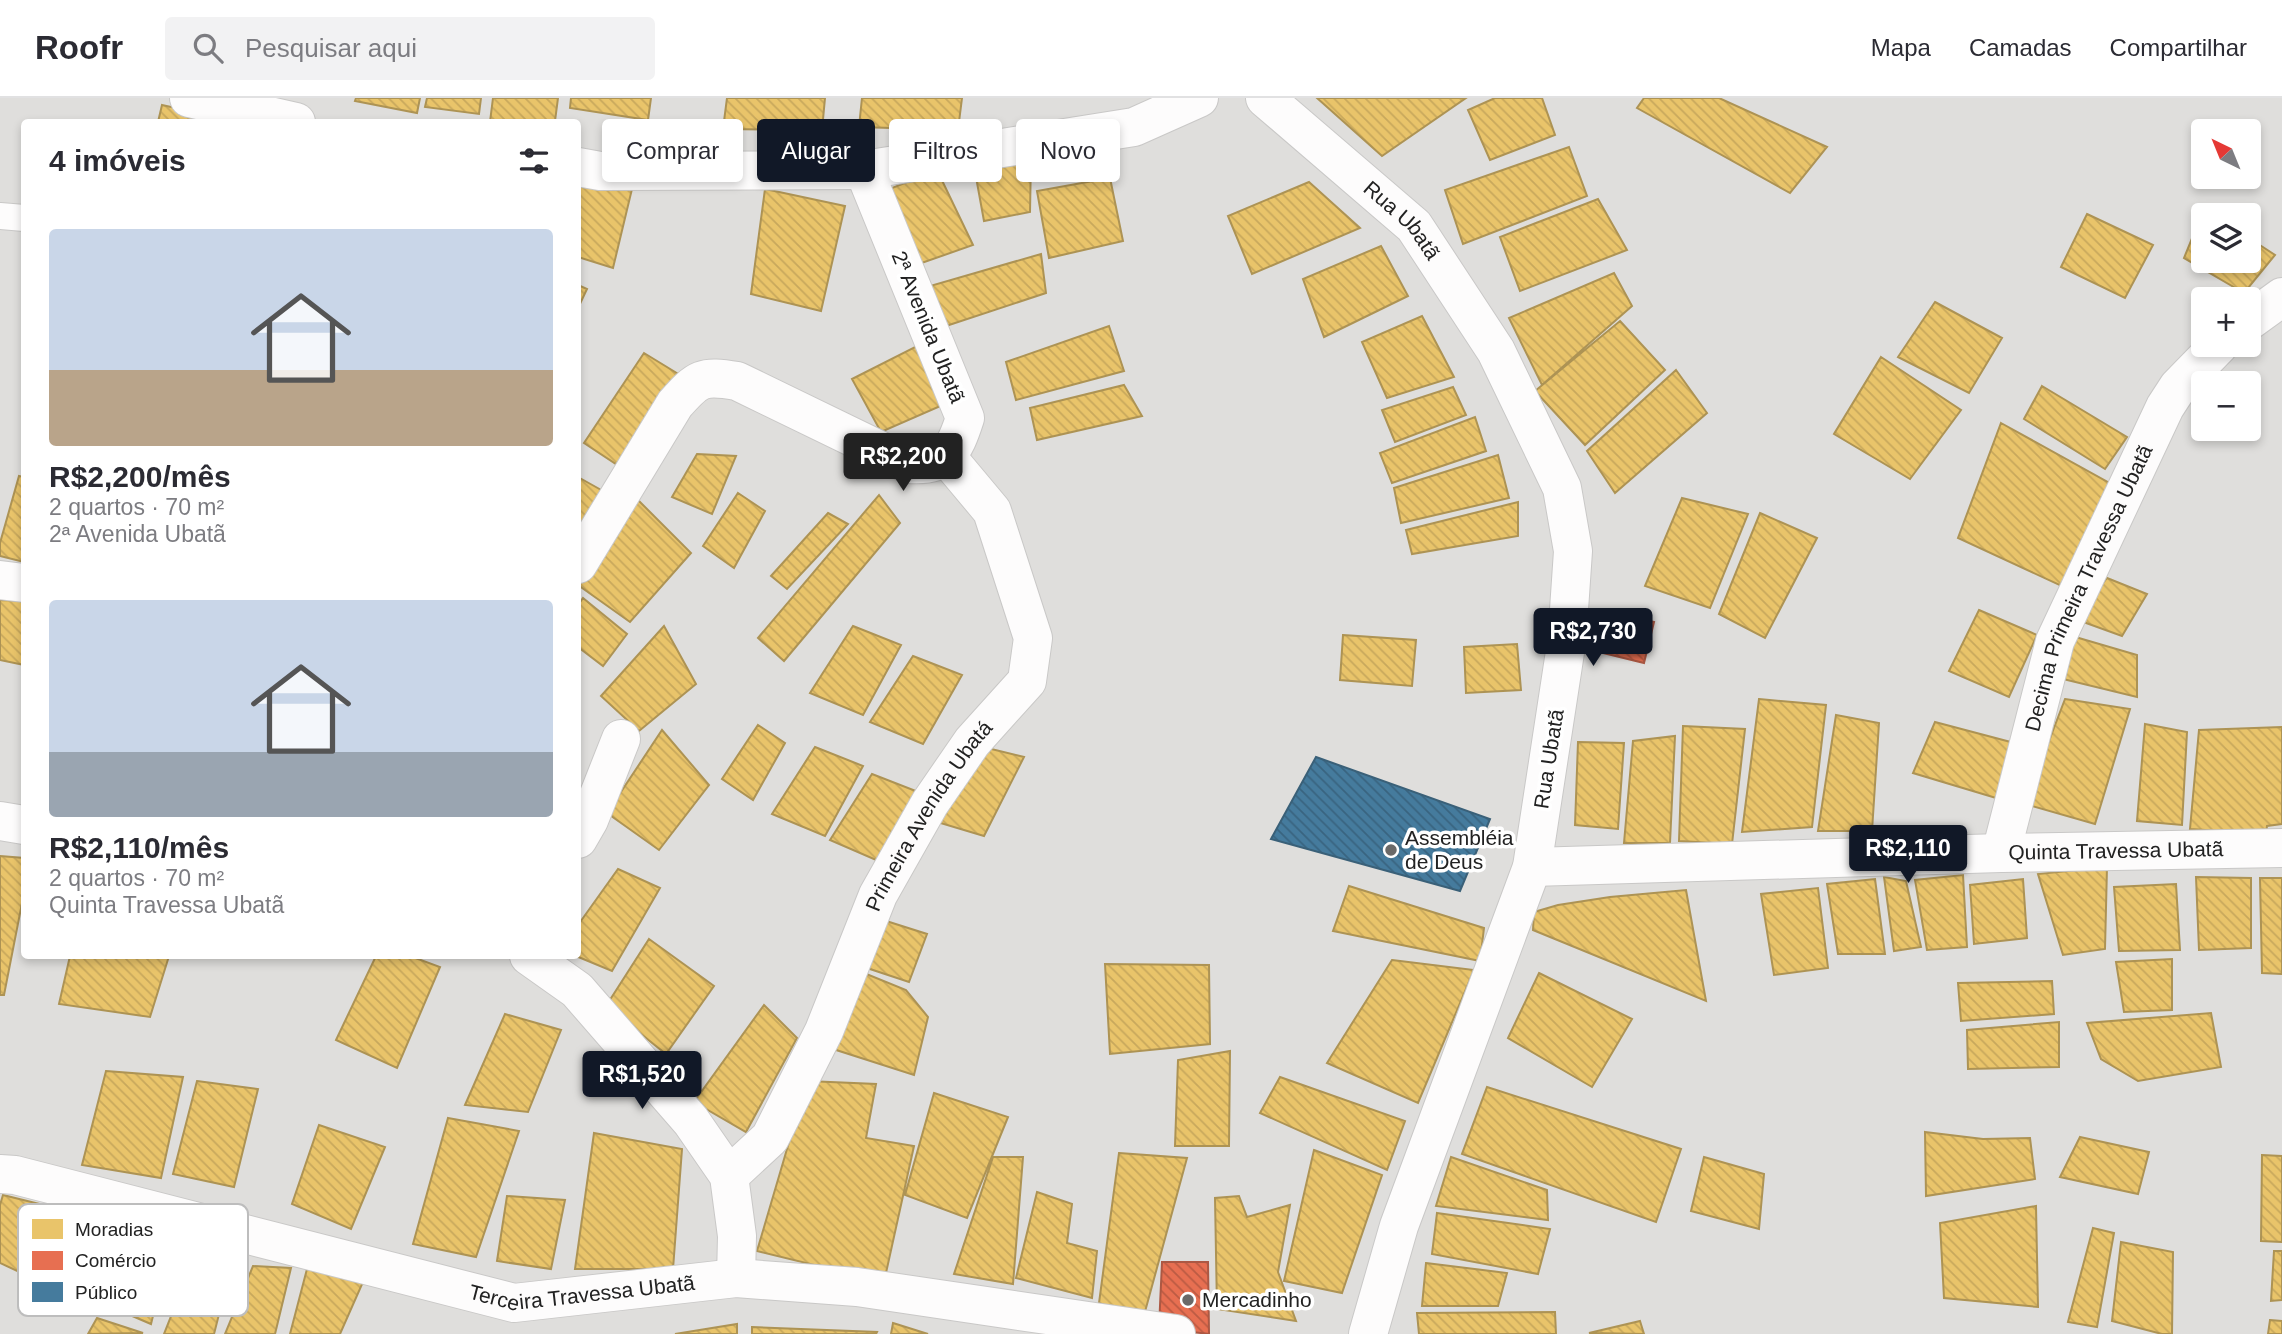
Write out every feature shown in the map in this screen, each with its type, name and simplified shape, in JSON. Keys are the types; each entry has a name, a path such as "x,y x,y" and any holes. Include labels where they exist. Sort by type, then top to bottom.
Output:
{"street":[{"path":"189,98 283,119"},
{"path":"875,168 1134,127 1199,98"},
{"name":"Rua Ubatã","path":"1265,98 1414,226 1496,351 1562,488 1573,551 1567,639 1532,866 1399,1226 1368,1334"},
{"path":"581,167 600,170 757,170"},
{"name":"2ª Avenida Ubatã","path":"869,182 965,418 959,438 946,456"},
{"path":"2261,312 2282,297"},
{"name":"Decima Primeira Travessa Ubatã","path":"2001,853 2055,641 2165,407 2178,387 2207,357"},
{"path":"581,559 675,404 692,385 711,376 737,381 908,464 928,465 946,456"},
{"name":"Primeira Avenida Ubatá","path":"729,1176 770,1138 824,1031 877,895 930,803 972,741 1027,681 1033,638 992,511 946,456"},
{"path":"0,580 21,583"},
{"path":"581,834 621,739"},
{"path":"0,821 21,824"},
{"name":"Quinta Travessa Ubatã","path":"1532,866 2282,848"},
{"path":"533,959 577,990 691,1121 729,1176 737,1236 736,1278"},
{"name":"Terceira Travessa Ubatã","path":"0,1174 15,1175 114,1204"},
{"name":"Terceira Travessa Ubatã","path":"248,1243 508,1319 736,1278 857,1287 1176,1334"}],"lane":[{"path":"0,216 21,218"}],"shaded area":[{"path":"0,98 2282,98 2282,1334 0,1334"}],"building: Moradias":[{"path":"356,98 420,98 417,113 355,101"},
{"path":"427,98 481,98 479,114 425,107"},
{"path":"493,98 558,98 555,119 490,119"},
{"path":"571,98 651,98 648,119 570,108"},
{"path":"727,98 825,98 823,119 757,119 757,129 743,129 743,119 724,119"},
{"path":"862,98 962,98 959,119 889,119 889,128 875,127 875,119 860,119"},
{"path":"1317,98 1466,98 1382,156"},
{"path":"1495,98 1542,98 1555,135 1490,160 1468,110"},
{"path":"1644,98 1719,98 1827,147 1790,193 1637,108"},
{"path":"162,105 225,119 159,119"},
{"path":"1569,147 1587,196 1463,244 1445,190"},
{"path":"1016,161 1016,182 1031,182 1030,212 984,221 977,182 1002,182 1002,163"},
{"path":"907,182 943,182 973,245 913,266 882,192"},
{"path":"1088,182 1111,182 1123,241 1049,258 1037,191"},
{"path":"1309,182 1360,228 1252,274 1228,216"},
{"path":"581,184 632,189 613,268 581,258"},
{"path":"765,189 845,206 821,311 751,294"},
{"path":"1598,199 1627,250 1520,291 1500,237"},
{"path":"2087,214 2153,245 2125,298 2061,267"},
{"path":"2191,241 2191,262 2184,258"},
{"path":"1381,246 1408,296 1324,337 1303,279"},
{"path":"2261,246 2275,255 2261,272"},
{"path":"1041,254 1046,293 943,327 923,288"},
{"path":"1614,273 1632,306 1542,385 1509,318"},
{"path":"2210,273 2260,273 2249,287 2234,287"},
{"path":"581,286 587,289 581,302"},
{"path":"1935,302 2002,338 1969,393 1898,357"},
{"path":"1422,316 1454,377 1387,398 1362,342"},
{"path":"1620,321 1665,370 1585,445 1535,391"},
{"path":"1109,326 1124,371 1016,400 1006,362"},
{"path":"917,346 945,404 881,432 852,379"},
{"path":"644,353 680,375 622,468 584,443"},
{"path":"1881,357 1961,410 1910,479 1834,434"},
{"path":"1676,370 1707,413 1615,493 1587,451"},
{"path":"1124,385 1142,416 1037,440 1030,408"},
{"path":"2042,386 2127,437 2105,469 2024,419"},
{"path":"1453,387 1466,415 1395,442 1382,410"},
{"path":"1475,417 1486,451 1392,483 1380,453"},
{"path":"2001,423 2113,485 2066,588 1958,538"},
{"path":"697,454 736,456 712,514 672,497"},
{"path":"1498,455 1509,498 1401,523 1394,488"},
{"path":"21,476 21,561 0,556 0,543"},
{"path":"581,479 603,491 581,525"},
{"path":"738,493 765,511 734,568 703,546"},
{"path":"879,495 900,523 784,661 758,638"},
{"path":"635,497 691,553 630,622 581,587 581,580"},
{"path":"1682,498 1748,514 1710,608 1645,586"},
{"path":"1518,502 1518,536 1412,554 1406,530"},
{"path":"828,513 848,524 787,589 771,576"},
{"path":"1760,513 1817,538 1765,638 1719,614"},
{"path":"2107,578 2147,594 2122,636 2075,619"},
{"path":"583,598 627,634 603,666 581,649"},
{"path":"0,600 21,601 21,664 0,660"},
{"path":"1979,610 2037,635 2009,697 1949,671"},
{"path":"664,626 696,684 639,731 601,696"},
{"path":"853,626 901,645 863,715 810,693"},
{"path":"1343,635 1416,640 1412,686 1340,680"},
{"path":"2072,636 2137,655 2137,697 2063,679"},
{"path":"1517,644 1521,690 1466,693 1464,647"},
{"path":"913,656 962,675 923,744 870,722"},
{"path":"1759,699 1826,705 1812,827 1742,832"},
{"path":"2065,699 2130,709 2095,824 2025,804"},
{"path":"1836,715 1879,723 1872,831 1818,831"},
{"path":"1935,722 2022,745 2006,801 1913,773"},
{"path":"2145,724 2187,732 2182,825 2137,821"},
{"path":"758,725 785,743 753,800 722,779"},
{"path":"1683,726 1745,729 1732,844 1679,841"},
{"path":"2282,727 2282,824 2267,826 2266,834 2190,829 2199,730"},
{"path":"662,730 709,785 659,850 607,813"},
{"path":"1675,736 1670,843 1624,843 1633,741"},
{"path":"1578,742 1624,743 1618,829 1575,825"},
{"path":"979,746 1024,757 984,836 927,819"},
{"path":"815,747 863,766 825,836 772,814"},
{"path":"872,774 921,793 883,863 830,840"},
{"path":"0,856 21,858 21,908 4,995 0,995"},
{"path":"2107,867 2105,949 2063,955 2038,874"},
{"path":"618,869 660,888 612,971 581,958 581,921"},
{"path":"1963,875 1967,947 1927,950 1915,880"},
{"path":"1884,877 1906,881 1921,947 1894,951"},
{"path":"2196,877 2251,878 2251,948 2199,950"},
{"path":"2260,878 2282,878 2282,974 2262,973"},
{"path":"1875,879 1885,954 1838,954 1827,884"},
{"path":"2023,879 2027,938 1974,944 1970,885"},
{"path":"2176,884 2180,950 2119,951 2114,887"},
{"path":"1349,886 1484,928 1480,961 1333,931"},
{"path":"1818,888 1828,968 1774,975 1761,894"},
{"path":"1686,890 1706,1001 1533,930 1534,912 1558,905"},
{"path":"883,920 927,934 909,982 867,968"},
{"path":"649,939 714,986 666,1054 606,1006"},
{"path":"69,959 168,959 150,1017 59,1004"},
{"path":"375,959 418,959 440,967 397,1068 336,1040"},
{"path":"2172,959 2172,1010 2124,1012 2116,962"},
{"path":"1392,960 1474,970 1418,1103 1327,1063"},
{"path":"1105,964 1209,965 1210,1044 1110,1054"},
{"path":"859,971 906,990 928,1017 914,1075 830,1048"},
{"path":"1539,973 1632,1019 1592,1087 1508,1038"},
{"path":"2052,981 2054,1014 1961,1021 1958,983"},
{"path":"764,1005 797,1038 746,1132 694,1102"},
{"path":"2211,1013 2221,1067 2138,1081 2101,1059 2087,1023"},
{"path":"505,1014 561,1030 528,1112 465,1105"},
{"path":"2059,1022 2059,1067 1968,1069 1967,1030"},
{"path":"1230,1051 1229,1146 1175,1146 1178,1060"},
{"path":"106,1071 183,1077 161,1178 82,1165"},
{"path":"1280,1077 1405,1121 1387,1170 1260,1113"},
{"path":"197,1081 258,1089 234,1187 173,1174"},
{"path":"807,1081 876,1084 866,1138 914,1146 884,1282 757,1251"},
{"path":"1487,1087 1681,1149 1656,1222 1462,1154"},
{"path":"934,1093 1008,1117 967,1218 905,1195"},
{"path":"448,1118 519,1131 476,1257 413,1244"},
{"path":"319,1125 385,1147 351,1229 292,1204"},
{"path":"1925,1132 1983,1139 2030,1138 2035,1179 1926,1196"},
{"path":"594,1133 682,1149 673,1269 575,1269"},
{"path":"2080,1137 2149,1152 2138,1194 2060,1177"},
{"path":"1314,1150 1382,1175 1342,1293 1284,1281"},
{"path":"1119,1153 1187,1158 1143,1319 1099,1303"},
{"path":"2262,1155 2282,1156 2282,1242 2261,1241"},
{"path":"993,1157 1023,1157 1013,1284 954,1274"},
{"path":"1451,1157 1547,1190 1548,1220 1436,1206"},
{"path":"1704,1157 1764,1174 1759,1229 1691,1211"},
{"path":"1037,1192 1072,1204 1067,1243 1097,1251 1092,1298 1016,1278"},
{"path":"3,1195 40,1204 18,1204 18,1271 0,1263 0,1205"},
{"path":"507,1196 565,1200 551,1269 497,1261"},
{"path":"1239,1196 1247,1217 1290,1205 1278,1272 1296,1321 1217,1309 1215,1198"},
{"path":"2036,1206 2038,1307 1944,1298 1940,1223"},
{"path":"1437,1213 1550,1229 1538,1274 1432,1254"},
{"path":"2093,1228 2114,1233 2097,1327 2068,1322"},
{"path":"2121,1242 2173,1252 2172,1334 2162,1334 2112,1321"},
{"path":"2274,1251 2282,1251 2282,1300 2271,1301"},
{"path":"1426,1263 1507,1273 1498,1306 1422,1306"},
{"path":"253,1266 291,1268 275,1334 225,1334 232,1316 248,1316 248,1278"},
{"path":"307,1269 363,1282 340,1334 290,1334"},
{"path":"1555,1312 1556,1334 1419,1334 1417,1313"},
{"path":"132,1316 153,1316 151,1324"},
{"path":"171,1316 219,1316 214,1334 164,1334"},
{"path":"97,1318 143,1333 88,1334"},
{"path":"2270,1320 2282,1321 2282,1334 2268,1334"},
{"path":"1640,1321 1644,1334 1589,1333"},
{"path":"893,1323 928,1334 891,1334"},
{"path":"737,1324 737,1334 675,1334"},
{"path":"752,1327 877,1332 752,1334"}],"building: Comércio":[{"path":"1609,611 1654,622 1644,663 1599,652"},
{"path":"1162,1262 1208,1262 1209,1334 1159,1328"}],"building: Público":[{"path":"1316,757 1490,819 1460,891 1271,839"}],"place":[{"name":"Assembléia de Deus","path":"1391,850"},
{"name":"Mercadinho","path":"1188,1300"}]}
